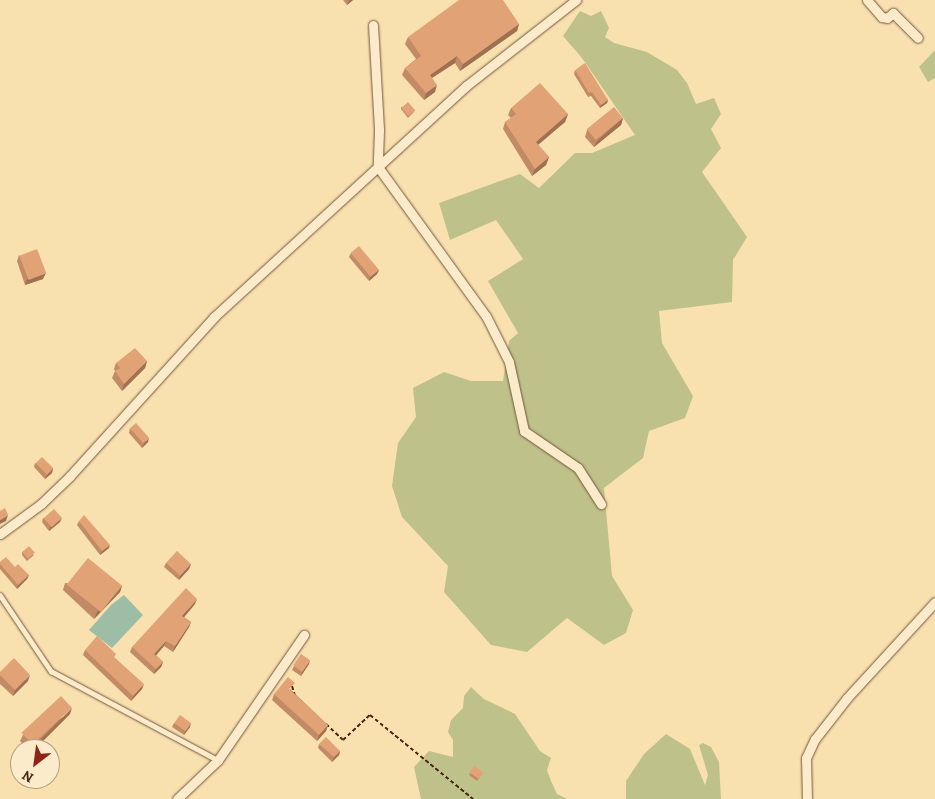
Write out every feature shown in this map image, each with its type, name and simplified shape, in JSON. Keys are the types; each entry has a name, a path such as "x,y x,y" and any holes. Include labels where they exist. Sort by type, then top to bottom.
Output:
{"street":[{"path":"0,534 41,504 70,476 214,317 466,86 576,0"},
{"path":"867,0 882,17 887,18 893,13 918,38"},
{"path":"373,25 379,130 378,167 486,316 509,362 524,431 578,468 601,504"},
{"path":"807,799 806,758 815,739 847,698 935,602"},
{"path":"177,799 218,760 304,635"}],"lane":[{"path":"0,595 51,671 218,760"}],"path":[{"path":"278,673 292,685 296,698"},
{"path":"323,722 343,740 370,715 473,799"}],"green space":[{"path":"580,11 591,16 601,11 609,28 605,37 614,43 647,52 677,70 687,83 696,104 714,98 721,114 711,129 721,148 702,172 747,237 733,260 732,302 659,311 662,343 693,396 685,418 649,431 643,458 604,488 612,576 633,610 626,633 604,645 567,618 527,652 491,645 444,592 448,566 402,517 392,486 398,443 416,417 413,388 444,372 471,381 503,381 509,341 518,333 488,281 523,259 496,220 450,240 439,203 520,174 539,188 575,153 592,153 635,135 582,58 563,36"},
{"path":"935,50 935,78 928,82 919,67"},
{"path":"471,687 484,699 515,714 540,751 551,758 547,770 551,781 557,794 567,799 421,799 414,767 429,751 453,757 453,740 448,732 451,720 463,708 464,696"},
{"path":"666,734 690,749 705,785 708,775 699,745 703,743 711,747 719,762 721,799 626,799 626,781 644,754"}],"shaded area":[{"path":"124,595 143,615 112,648 89,630 111,605"}],"building":[{"path":"459,0 503,0 519,24 463,64 457,56 430,75 437,85 426,93 405,68 421,56 408,37"},
{"path":"585,63 608,100 601,105 592,92 589,93 575,70"},
{"path":"540,83 568,114 536,142 549,157 535,169 505,122 516,114 511,108"},
{"path":"408,102 415,110 408,116 401,108"},
{"path":"614,107 623,118 596,140 587,129"},
{"path":"359,246 379,270 370,277 351,253"},
{"path":"37,249 46,273 29,280 19,256"},
{"path":"135,348 147,361 124,384 115,371 120,368 116,363"},
{"path":"136,423 149,438 143,443 130,428"},
{"path":"42,457 53,468 47,475 36,463"},
{"path":"5,508 8,515 0,520 0,511"},
{"path":"54,509 62,518 52,527 44,518"},
{"path":"84,515 110,545 102,551 79,521"},
{"path":"29,546 35,553 28,559 22,552"},
{"path":"177,551 191,564 180,576 166,563"},
{"path":"6,557 15,567 18,564 29,575 18,585 0,564"},
{"path":"88,558 122,586 101,612 67,584"},
{"path":"186,588 197,599 182,616 191,622 175,646 166,641 154,654 163,662 156,669 132,647"},
{"path":"97,636 116,654 114,657 144,684 133,696 85,650"},
{"path":"301,654 310,660 302,672 293,666"},
{"path":"14,658 30,675 15,690 0,675 0,672"},
{"path":"288,677 295,683 289,689 328,725 319,735 274,694"},
{"path":"61,696 72,708 38,739 27,739 22,733"},
{"path":"180,715 191,723 185,731 174,723"},
{"path":"326,737 340,751 334,757 319,744"},
{"path":"474,766 483,772 479,779 470,773"}]}
